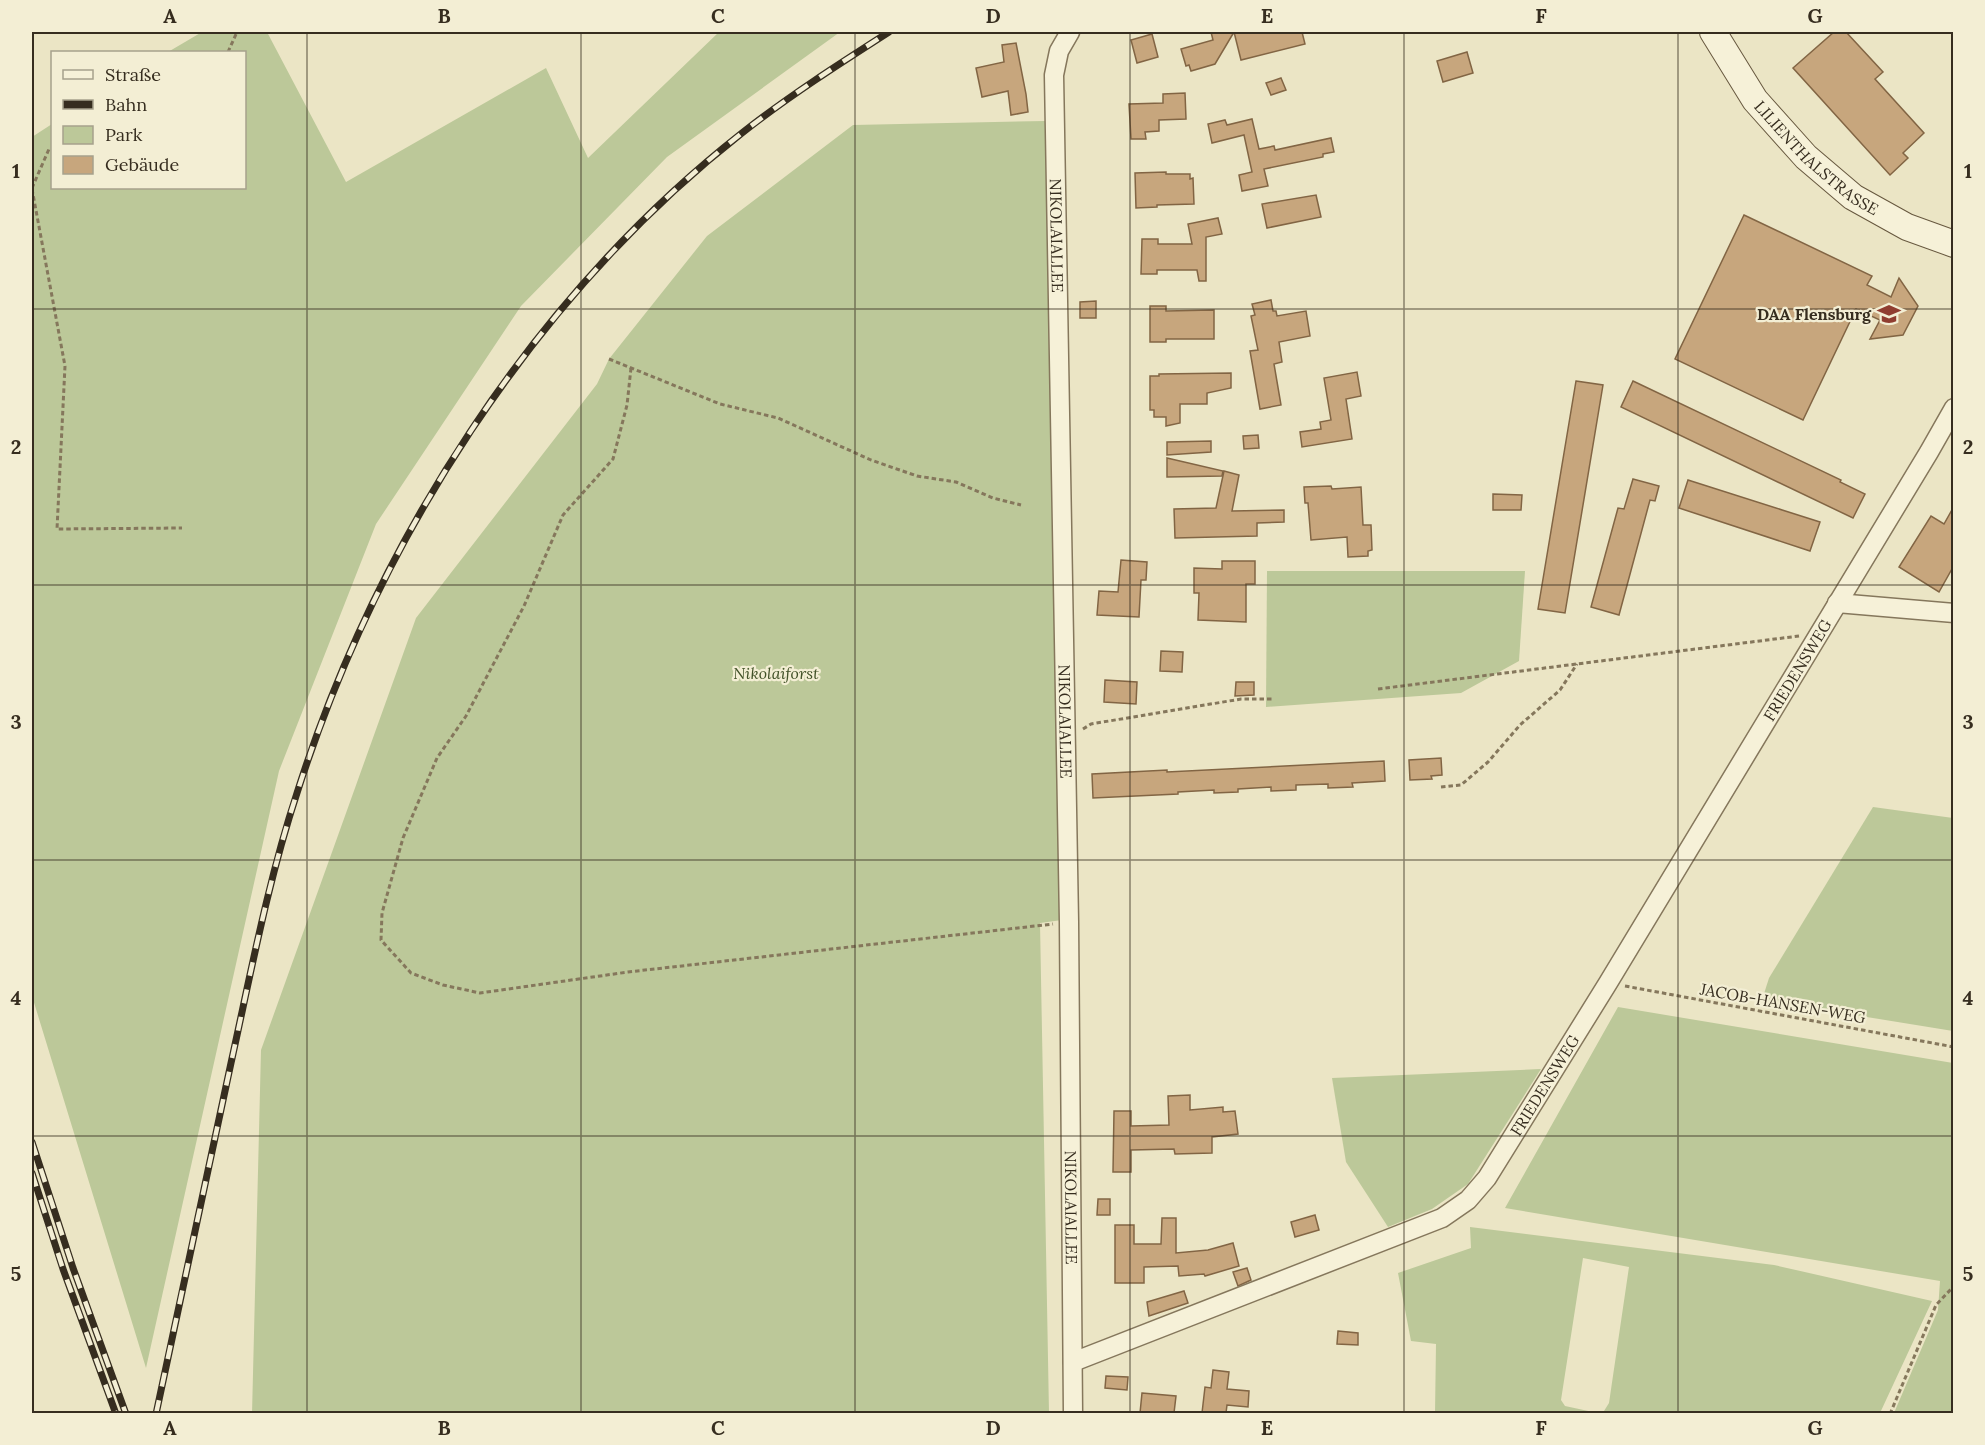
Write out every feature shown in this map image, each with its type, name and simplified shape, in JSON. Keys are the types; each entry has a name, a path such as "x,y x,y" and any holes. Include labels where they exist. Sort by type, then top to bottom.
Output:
{"street":[{"name":"NIKOLAIALLEE","path":"1070,32 1059,51 1054,75 1069,922 1073,1413"},
{"name":"LILIENTHALSTRASSE","path":"1713,32 1755,100 1806,158 1852,197 1907,227 1953,244"},
{"name":"FRIEDENSWEG","path":"1073,1362 1442,1218 1468,1200 1487,1178 1608,983 1929,452 1953,408"},
{"name":"FRIEDENSWEG","path":"1837,603 1953,613"}],"path":[{"path":"228,51 237,32"},
{"path":"51,148 32,189 65,366 57,529 182,528"},
{"path":"609,359 720,404 778,418 871,460 917,476 956,482 993,498 1021,505"},
{"path":"631,368 627,405 613,459 563,515 524,606 466,716 437,758 403,838 382,913 381,940 411,973 443,985 480,993 628,972 1069,922"},
{"path":"1378,689 1819,634"},
{"path":"1441,787 1461,785 1488,762 1520,725 1560,690 1577,664"},
{"path":"1066,740 1091,724 1241,699 1272,699"},
{"name":"JACOB-HANSEN-WEG","path":"1608,983 1953,1047"},
{"path":"1890,1413 1936,1305 1953,1286"}],"green space":[{"path":"202,32 267,32 346,182 546,68 588,158 719,32 840,32 667,157 521,306 376,524 279,771 146,1368 32,996 32,137 51,125 51,189 246,189 246,51 170,51"},
{"name":"Nikolaiforst","path":"1046,121 1062,920 1040,923 1049,1413 252,1414 261,1050 416,618 597,384 609,359 707,236 853,125"},
{"path":"1267,571 1525,571 1519,661 1461,693 1266,707"},
{"path":"1873,807 1953,818 1953,1031 1762,1000 1769,978"},
{"path":"1618,1007 1953,1063 1953,1413 1894,1413 1938,1310 1940,1281 1505,1208"},
{"path":"1541,1069 1468,1184 1432,1209 1388,1227 1346,1162 1332,1078"},
{"path":"1470,1227 1774,1265 1932,1301 1880,1413 1435,1413 1436,1344 1411,1341 1398,1273 1471,1248","holes":["1583,1258 1629,1267 1609,1403 1604,1411 1593,1412 1565,1406 1561,1400"]}],"building":[{"path":"1211,32 1234,32 1215,64 1191,71 1189,65 1186,66 1181,49 1213,40"},
{"path":"1234,32 1302,32 1305,44 1241,60"},
{"path":"1834,32 1846,32 1883,72 1875,79 1924,133 1903,153 1908,158 1890,175 1793,68"},
{"path":"1152,34 1158,57 1137,63 1131,40"},
{"path":"1016,43 1028,112 1011,115 1008,91 982,97 976,68 1004,62 1002,45"},
{"path":"1467,52 1473,73 1443,82 1437,61"},
{"path":"1281,78 1286,90 1271,95 1266,83"},
{"path":"1185,93 1186,119 1159,120 1159,131 1145,132 1146,139 1131,139 1129,104 1163,103 1163,94"},
{"path":"1252,119 1259,149 1274,146 1275,150 1331,138 1334,152 1323,154 1323,157 1264,169 1268,186 1242,191 1239,175 1252,172 1244,135 1212,143 1208,124 1225,120 1227,125"},
{"path":"1166,172 1166,174 1190,174 1190,179 1193,178 1194,204 1136,208 1135,173"},
{"path":"1316,195 1321,217 1267,228 1262,204"},
{"path":"1744,215 1872,276 1867,285 1891,297 1899,278 1918,306 1903,335 1870,339 1880,320 1856,309 1803,420 1675,359"},
{"path":"1218,218 1222,234 1206,237 1206,281 1199,281 1197,270 1157,270 1157,274 1141,274 1142,239 1158,239 1158,244 1192,244 1188,224"},
{"path":"1271,300 1273,311 1276,311 1277,316 1306,311 1310,336 1279,342 1282,362 1274,364 1281,405 1260,409 1250,351 1258,350 1251,316 1255,315 1252,304"},
{"path":"1096,301 1096,318 1080,318 1080,302"},
{"path":"1150,306 1166,306 1166,311 1214,310 1214,339 1166,339 1166,342 1150,342"},
{"path":"1357,372 1361,396 1346,399 1352,439 1302,447 1300,432 1321,429 1320,422 1331,420 1324,378"},
{"path":"1231,373 1231,388 1207,393 1207,404 1180,404 1180,423 1166,426 1166,417 1154,417 1154,410 1150,410 1150,376"},
{"path":"1576,381 1603,385 1565,613 1538,609"},
{"path":"1633,381 1841,480 1840,482 1865,494 1853,518 1621,407"},
{"path":"1258,435 1259,448 1244,449 1243,436"},
{"path":"1211,441 1211,452 1167,455 1167,442"},
{"path":"1167,458 1223,471 1222,476 1167,477"},
{"path":"1224,471 1239,475 1232,511 1284,510 1284,522 1257,523 1257,536 1175,538 1174,509 1216,508"},
{"path":"1633,479 1659,486 1655,501 1650,500 1619,615 1591,607 1618,508 1624,509"},
{"path":"1688,480 1820,522 1810,551 1679,508"},
{"path":"1331,486 1332,489 1361,487 1363,525 1371,525 1372,550 1368,551 1368,556 1348,557 1347,537 1311,540 1308,503 1305,503 1304,487"},
{"path":"1493,494 1522,495 1521,510 1493,510"},
{"path":"1953,508 1953,567 1939,592 1899,567 1931,516 1944,524"},
{"path":"1121,560 1147,562 1146,580 1141,580 1139,617 1097,615 1099,591 1118,592"},
{"path":"1222,561 1255,561 1255,584 1246,584 1246,622 1198,620 1199,593 1194,593 1194,568 1222,569"},
{"path":"1161,651 1183,652 1182,672 1160,671"},
{"path":"1105,680 1137,682 1136,704 1104,702"},
{"path":"1236,682 1254,682 1254,695 1235,696"},
{"path":"1441,758 1442,775 1431,776 1432,779 1410,780 1409,760"},
{"path":"1384,761 1385,781 1352,783 1353,787 1328,788 1328,784 1296,785 1296,790 1271,791 1271,787 1238,789 1238,792 1214,793 1214,790 1093,798 1092,774"},
{"path":"1190,1095 1190,1110 1223,1107 1223,1112 1235,1111 1238,1134 1212,1137 1212,1153 1175,1154 1174,1149 1131,1150 1131,1172 1113,1172 1114,1111 1131,1111 1131,1126 1169,1125 1168,1096"},
{"path":"1098,1199 1110,1199 1110,1215 1097,1215"},
{"path":"1315,1215 1319,1230 1295,1237 1291,1222"},
{"path":"1162,1218 1176,1218 1176,1253 1208,1250 1233,1243 1239,1266 1205,1276 1204,1274 1179,1276 1178,1266 1144,1267 1144,1283 1115,1283 1115,1225 1134,1225 1134,1244 1161,1244"},
{"path":"1247,1268 1251,1280 1238,1286 1233,1272"},
{"path":"1184,1291 1188,1303 1149,1316 1147,1302"},
{"path":"1338,1331 1358,1333 1358,1345 1337,1344"},
{"path":"1213,1370 1229,1372 1227,1389 1249,1391 1248,1407 1227,1405 1226,1413 1202,1413 1205,1387 1211,1388"},
{"path":"1106,1376 1128,1377 1127,1390 1105,1388"},
{"path":"1142,1393 1176,1396 1174,1413 1140,1413"}],"railway":[{"path":"156,1414 253,961 287,826 331,699 371,607 418,517 471,430 530,348 596,270 666,198 742,133 796,93 889,32"},
{"path":"32,1142 73,1268 126,1414"},
{"path":"32,1173 63,1269 116,1414"}],"place":[{"name":"DAA Flensburg","path":"1889,314"}]}
